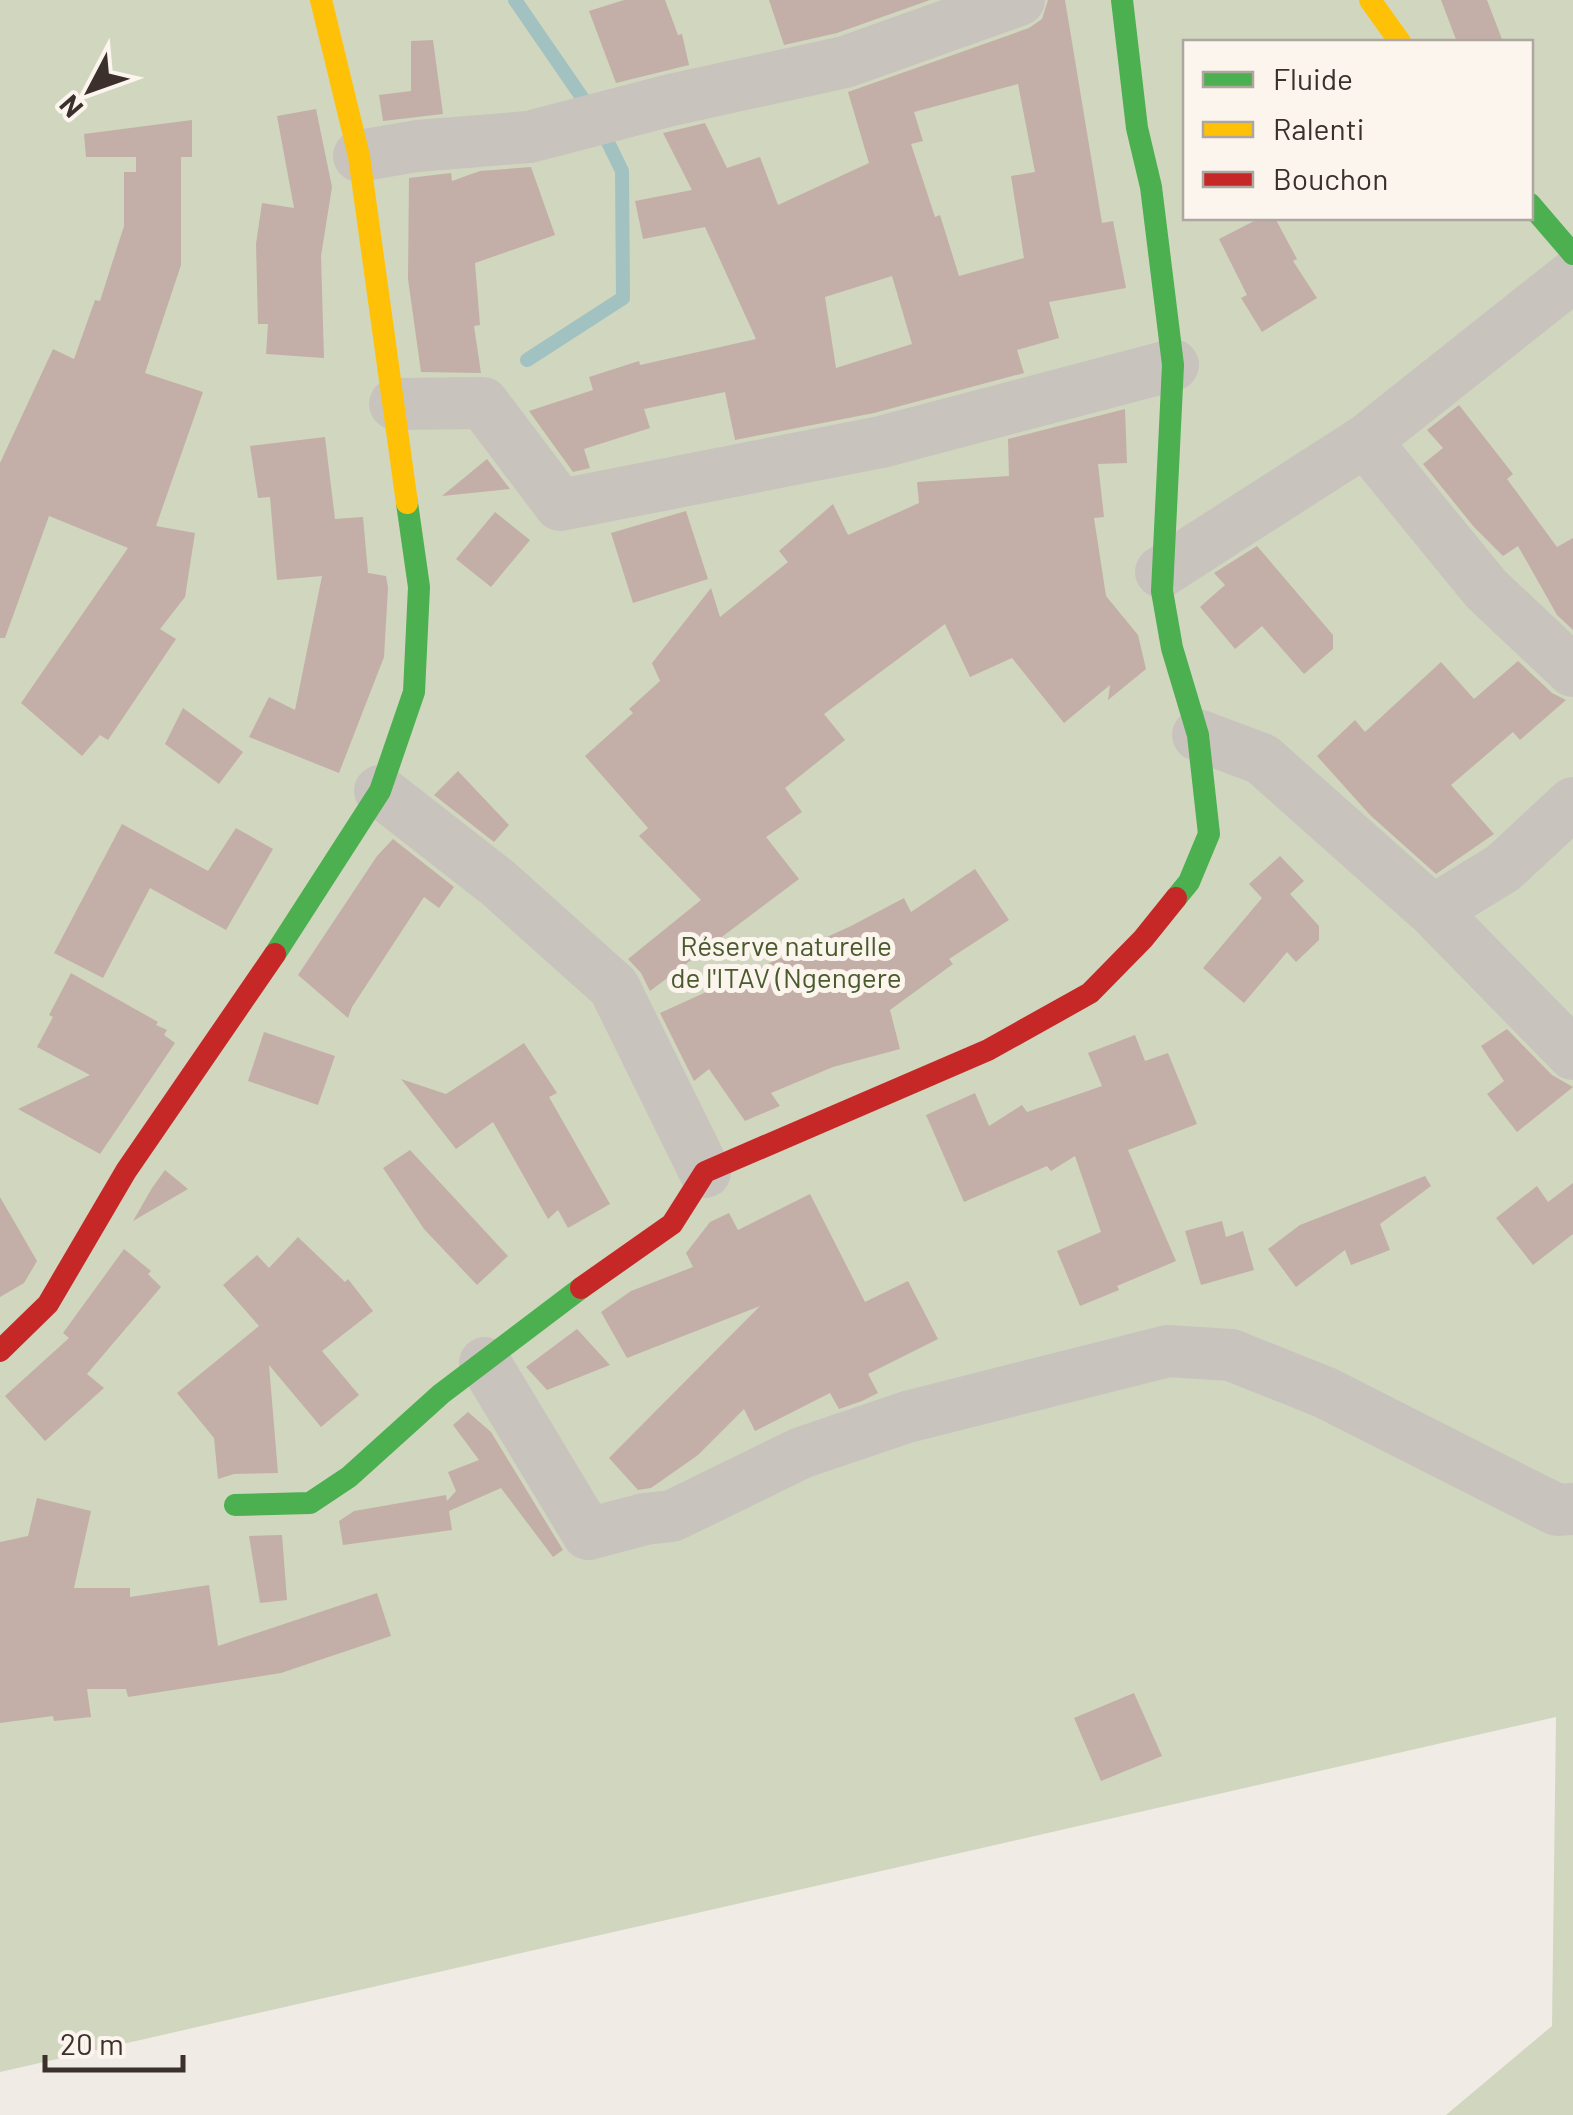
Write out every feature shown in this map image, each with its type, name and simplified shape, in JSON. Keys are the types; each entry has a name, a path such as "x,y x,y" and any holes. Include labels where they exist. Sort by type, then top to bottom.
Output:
{"street":[{"path":"0,1351 48,1304 126,1170 252,989 380,791 414,692 420,587 358,156 322,0"},
{"path":"358,156 417,146 529,137 671,100 845,62 1019,0"},
{"path":"235,1506 310,1503 349,1478 441,1394 529,1325 672,1224 705,1172 988,1050 1090,993 1143,940 1189,882 1210,834 1198,735 1172,648 1161,572 1173,365 1122,0"},
{"path":"1370,0 1399,40"},
{"path":"1533,207 1573,254"},
{"path":"1161,572 1365,441 1573,276"},
{"path":"395,404 483,403 560,505 881,442 1173,365"},
{"path":"1365,441 1486,590 1573,671"},
{"path":"1198,735 1262,759 1433,911 1573,1054"},
{"path":"380,791 498,883 614,987 705,1172"},
{"path":"1433,911 1503,868 1573,803"},
{"path":"484,1363 588,1534 672,1516 802,1453 908,1417 1168,1351 1231,1355 1326,1393 1557,1510 1573,1509"}],"green space":[{"name":"Réserve naturelle de l'ITAV (Ngengere","path":"0,0 1573,0 1573,2115 1446,2115 1552,2026 1556,1717 0,2072"}],"building":[{"path":"624,0 665,0 678,35 682,34 689,65 616,83 589,11"},
{"path":"769,0 930,0 837,33 784,45"},
{"path":"1048,0 1065,0 1102,223 1113,221 1126,288 1049,302 1059,338 1017,350 1024,373 874,413 735,440 725,392 644,409 650,428 584,449 590,468 573,472 529,411 593,390 589,377 639,361 640,365 756,339 705,227 643,239 635,201 692,190 663,133 705,123 727,168 760,157 778,205 869,163 848,92 1029,28 1042,19","holes":["1018,84 1035,172 1011,176 1024,258 959,276 911,144 923,141 914,112","892,276 912,344 836,368 825,297"]},
{"path":"1441,0 1487,0 1502,40 1456,40"},
{"path":"433,40 443,114 383,121 379,95 411,91 411,41"},
{"path":"316,109 332,187 321,256 324,358 266,354 268,324 258,324 256,244 262,203 294,208 277,116"},
{"path":"192,120 192,157 181,157 181,265 145,373 203,392 156,526 195,533 185,597 160,629 176,639 108,740 100,735 82,756 21,703 128,548 49,516 5,638 0,638 0,463 53,349 74,359 95,300 100,301 124,226 124,172 136,172 136,157 86,157 84,134"},
{"path":"531,167 555,235 475,263 480,325 474,326 481,373 421,372 408,279 409,178 451,173 452,181 480,171"},
{"path":"1256,220 1276,220 1297,259 1293,261 1317,298 1262,332 1241,298 1247,295 1219,239"},
{"path":"1459,405 1513,474 1507,479 1557,547 1573,538 1573,630 1557,615 1518,546 1503,556 1423,464 1443,448 1427,430"},
{"path":"1125,409 1127,463 1098,464 1104,517 1094,518 1106,596 1138,635 1146,669 1108,700 1110,685 1064,723 1012,658 970,677 945,624 824,714 845,740 785,788 802,812 766,837 799,879 650,991 628,959 701,900 639,836 648,828 585,756 633,713 629,709 660,681 652,663 711,588 720,617 788,562 779,551 833,504 848,535 919,503 917,482 1009,476 1008,439"},
{"path":"325,437 335,519 363,517 368,573 386,576 388,588 384,657 339,773 249,737 269,697 295,710 322,576 277,580 270,497 258,498 250,446"},
{"path":"487,459 510,489 442,496"},
{"path":"686,511 708,579 633,603 611,533"},
{"path":"495,512 530,540 491,587 456,559"},
{"path":"1257,546 1333,635 1333,649 1304,674 1262,626 1235,649 1200,607 1225,585 1214,573"},
{"path":"1518,661 1552,693 1566,700 1520,740 1513,732 1451,785 1494,834 1436,874 1370,815 1317,756 1355,720 1365,732 1441,662 1474,699"},
{"path":"183,708 243,752 219,784 165,744"},
{"path":"458,771 509,825 494,842 434,795"},
{"path":"122,824 208,871 236,828 273,849 226,930 150,888 103,978 54,953"},
{"path":"393,839 454,887 439,908 424,897 348,1018 298,975 377,856"},
{"path":"1280,856 1304,881 1290,894 1319,926 1319,940 1296,962 1287,952 1244,1003 1203,968 1262,898 1249,884"},
{"path":"975,869 1009,920 949,959 953,964 890,1010 900,1049 833,1067 771,1093 780,1106 745,1121 709,1069 694,1081 660,1013 904,898 911,912"},
{"path":"71,973 158,1022 156,1025 167,1030 164,1035 175,1043 100,1154 18,1109 90,1075 37,1047"},
{"path":"1507,1029 1552,1075 1573,1087 1517,1132 1487,1094 1504,1081 1481,1046"},
{"path":"264,1032 335,1056 318,1105 248,1081"},
{"path":"1135,1035 1145,1061 1168,1053 1197,1124 1128,1150 1176,1261 1080,1306 1057,1251 1101,1232 1075,1156 1051,1171 1047,1166 964,1202 926,1115 975,1093 989,1126 1022,1105 1027,1112 1102,1086 1088,1053"},
{"path":"524,1043 557,1093 549,1097 610,1204 568,1228 558,1210 548,1219 493,1122 456,1149 401,1079 446,1094"},
{"path":"410,1150 508,1256 477,1285 424,1229 383,1168"},
{"path":"165,1170 188,1189 133,1221 152,1188"},
{"path":"1425,1176 1431,1186 1380,1224 1390,1250 1351,1265 1345,1250 1296,1287 1268,1249 1300,1225"},
{"path":"1573,1183 1573,1234 1533,1265 1496,1218 1537,1186 1548,1202"},
{"path":"810,1194 865,1302 908,1281 938,1339 868,1374 878,1393 862,1401 839,1409 830,1393 755,1431 744,1409 698,1455 651,1488 638,1490 609,1458 760,1306 627,1358 601,1312 631,1291 693,1267 686,1253 710,1222 729,1213 738,1230"},
{"path":"0,1197 37,1261 24,1283 0,1297"},
{"path":"1222,1221 1226,1237 1243,1231 1254,1270 1201,1285 1185,1231"},
{"path":"298,1237 345,1282 348,1279 373,1311 322,1351 359,1395 321,1427 269,1365 278,1473 234,1474 218,1479 214,1438 177,1393 259,1326 223,1285 257,1255 269,1268"},
{"path":"124,1249 151,1271 148,1274 161,1287 87,1374 104,1388 45,1441 5,1396 69,1338 63,1333"},
{"path":"577,1329 610,1365 547,1390 526,1367"},
{"path":"468,1412 491,1432 563,1550 553,1557 501,1488 449,1511 452,1530 343,1545 339,1521 354,1511 446,1495 447,1501 456,1491 448,1472 479,1460 453,1425"},
{"path":"37,1498 91,1511 74,1588 130,1588 130,1597 209,1585 218,1646 377,1593 391,1636 281,1673 128,1697 126,1689 87,1689 91,1717 54,1721 53,1716 0,1723 0,1542 28,1536"},
{"path":"282,1535 287,1600 260,1603 249,1536"},
{"path":"1134,1693 1162,1756 1101,1781 1074,1718"}],"waterway":[{"path":"515,0 590,109"},
{"path":"527,360 623,298 622,171 601,128"}],"traffic: fast":[{"path":"1122,0 1173,365 1162,591 1172,648 1198,735 1209,834 1189,882 1176,898"},
{"path":"1533,207 1573,254"},
{"path":"275,954 380,791 414,692 419,587 407,503"},
{"path":"235,1505 310,1503 349,1477 441,1394 581,1288"}],"traffic: slow":[{"path":"321,0 359,156 407,503"},
{"path":"1370,0 1399,40"}],"traffic: jam":[{"path":"581,1288 672,1224 705,1172 988,1050 1090,993 1143,939 1176,898"},
{"path":"0,1351 48,1304 126,1171 275,954"}]}
